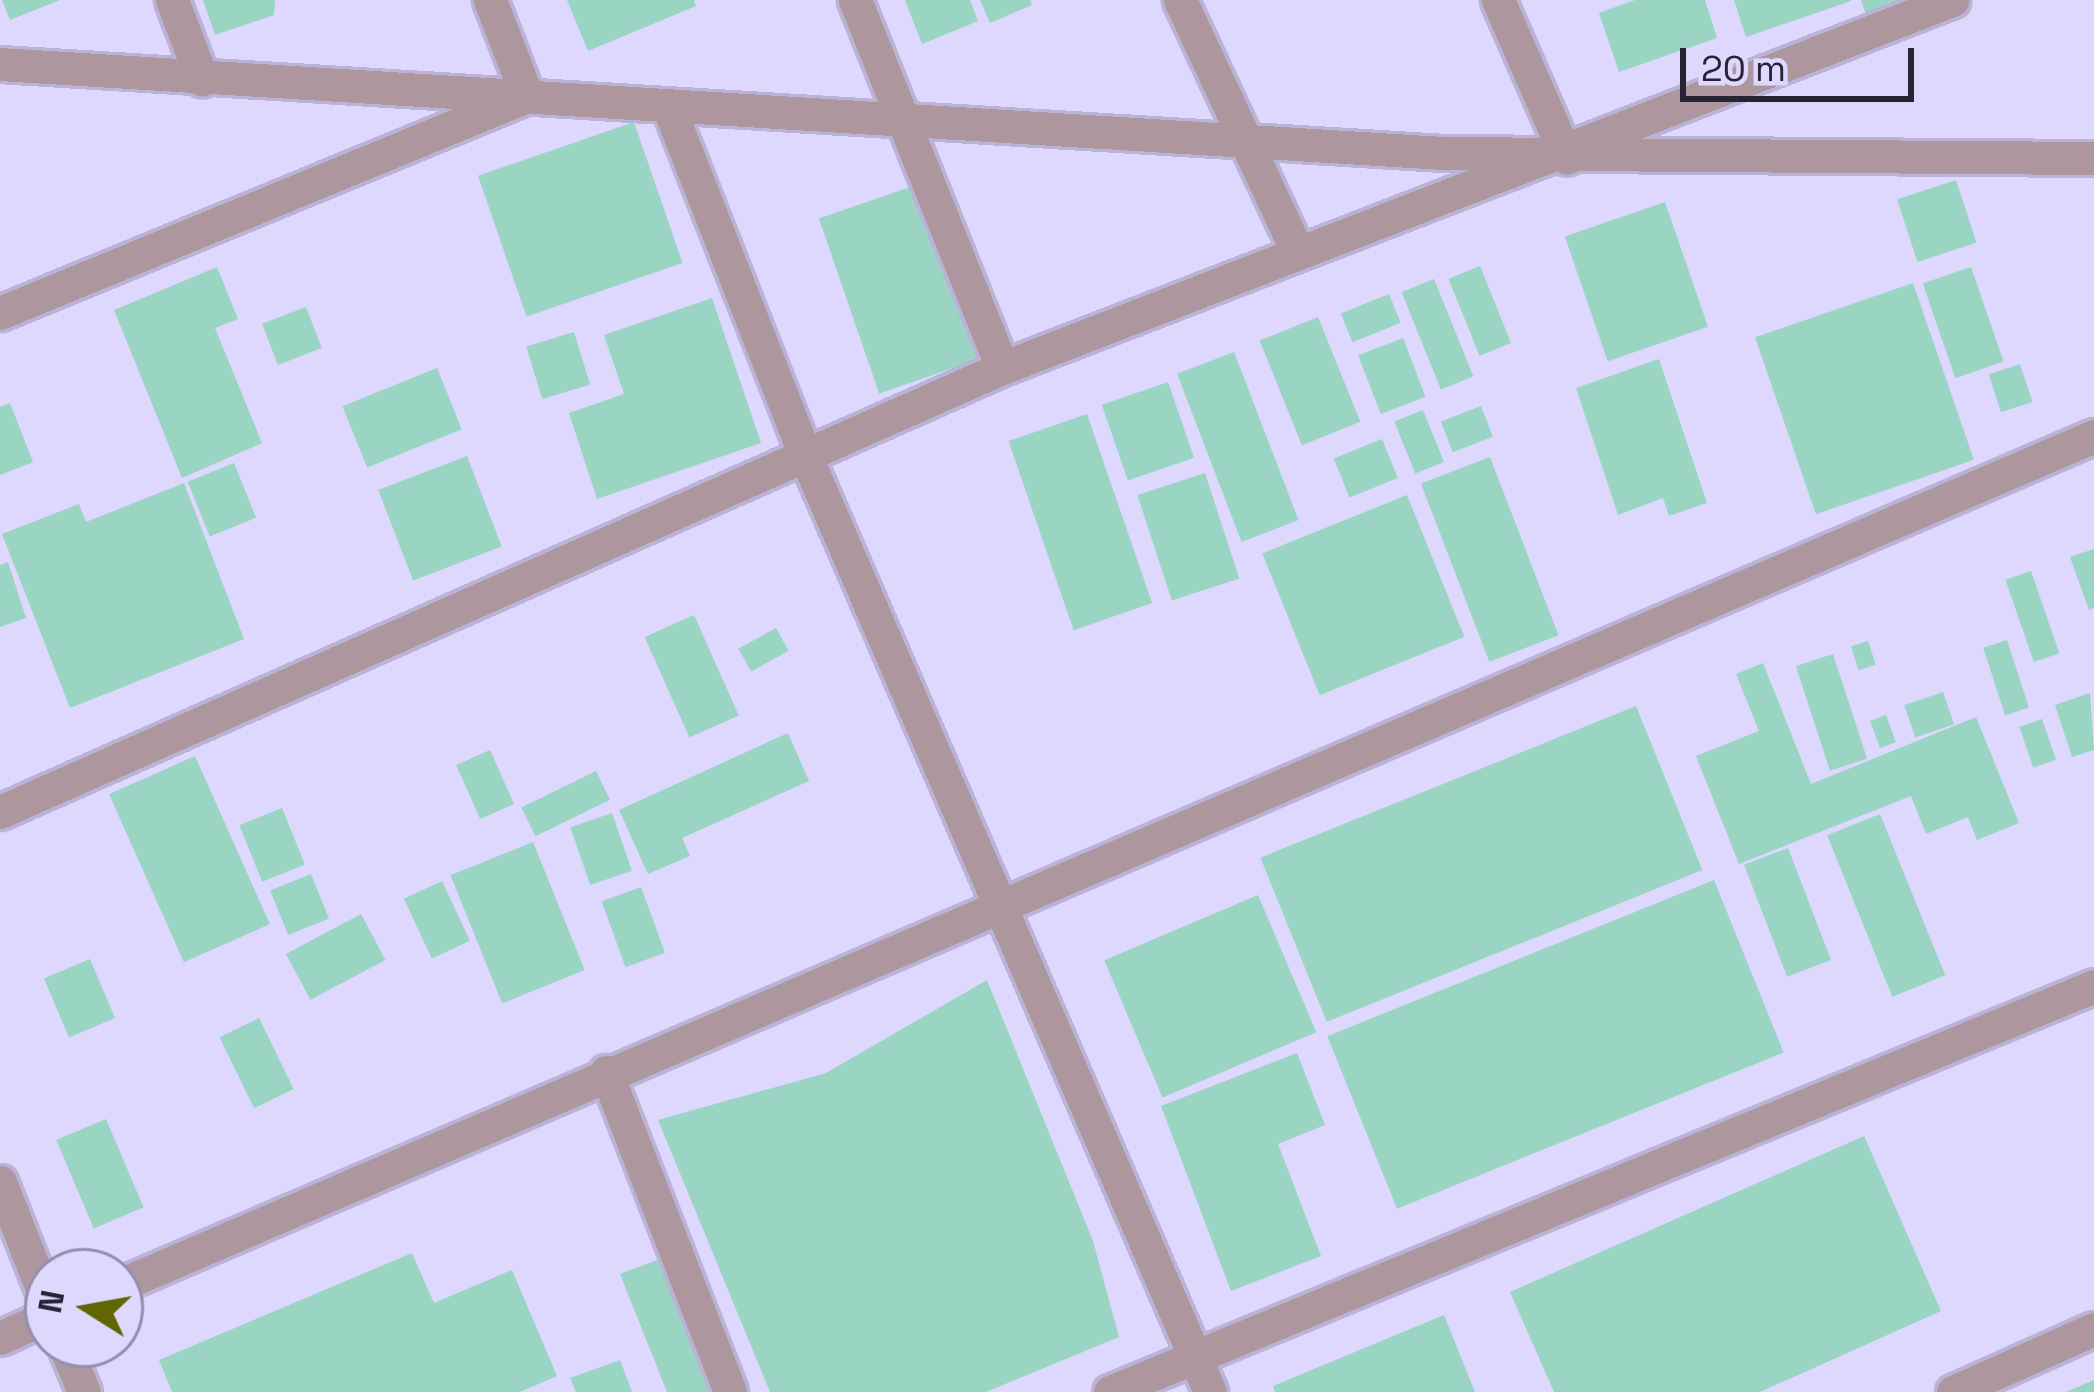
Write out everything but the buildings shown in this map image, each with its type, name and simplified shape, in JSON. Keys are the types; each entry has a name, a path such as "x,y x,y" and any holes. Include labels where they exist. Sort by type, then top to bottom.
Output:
{"street":[{"path":"172,0 202,79"},
{"path":"490,0 526,97"},
{"path":"855,0 909,121 1003,368"},
{"path":"1180,0 1295,247"},
{"path":"1498,0 1567,158"},
{"path":"0,812 1003,368 1295,247 1567,158 1952,0"},
{"path":"0,64 669,108 1567,158 2094,158"},
{"path":"0,313 526,97"},
{"path":"669,108 806,457 1210,1392"},
{"path":"144,1274 999,900 2094,436"},
{"path":"1110,1392 2094,986"},
{"path":"606,1072 730,1392"},
{"path":"0,1182 26,1248"},
{"path":"1952,1392 2094,1329"}]}
